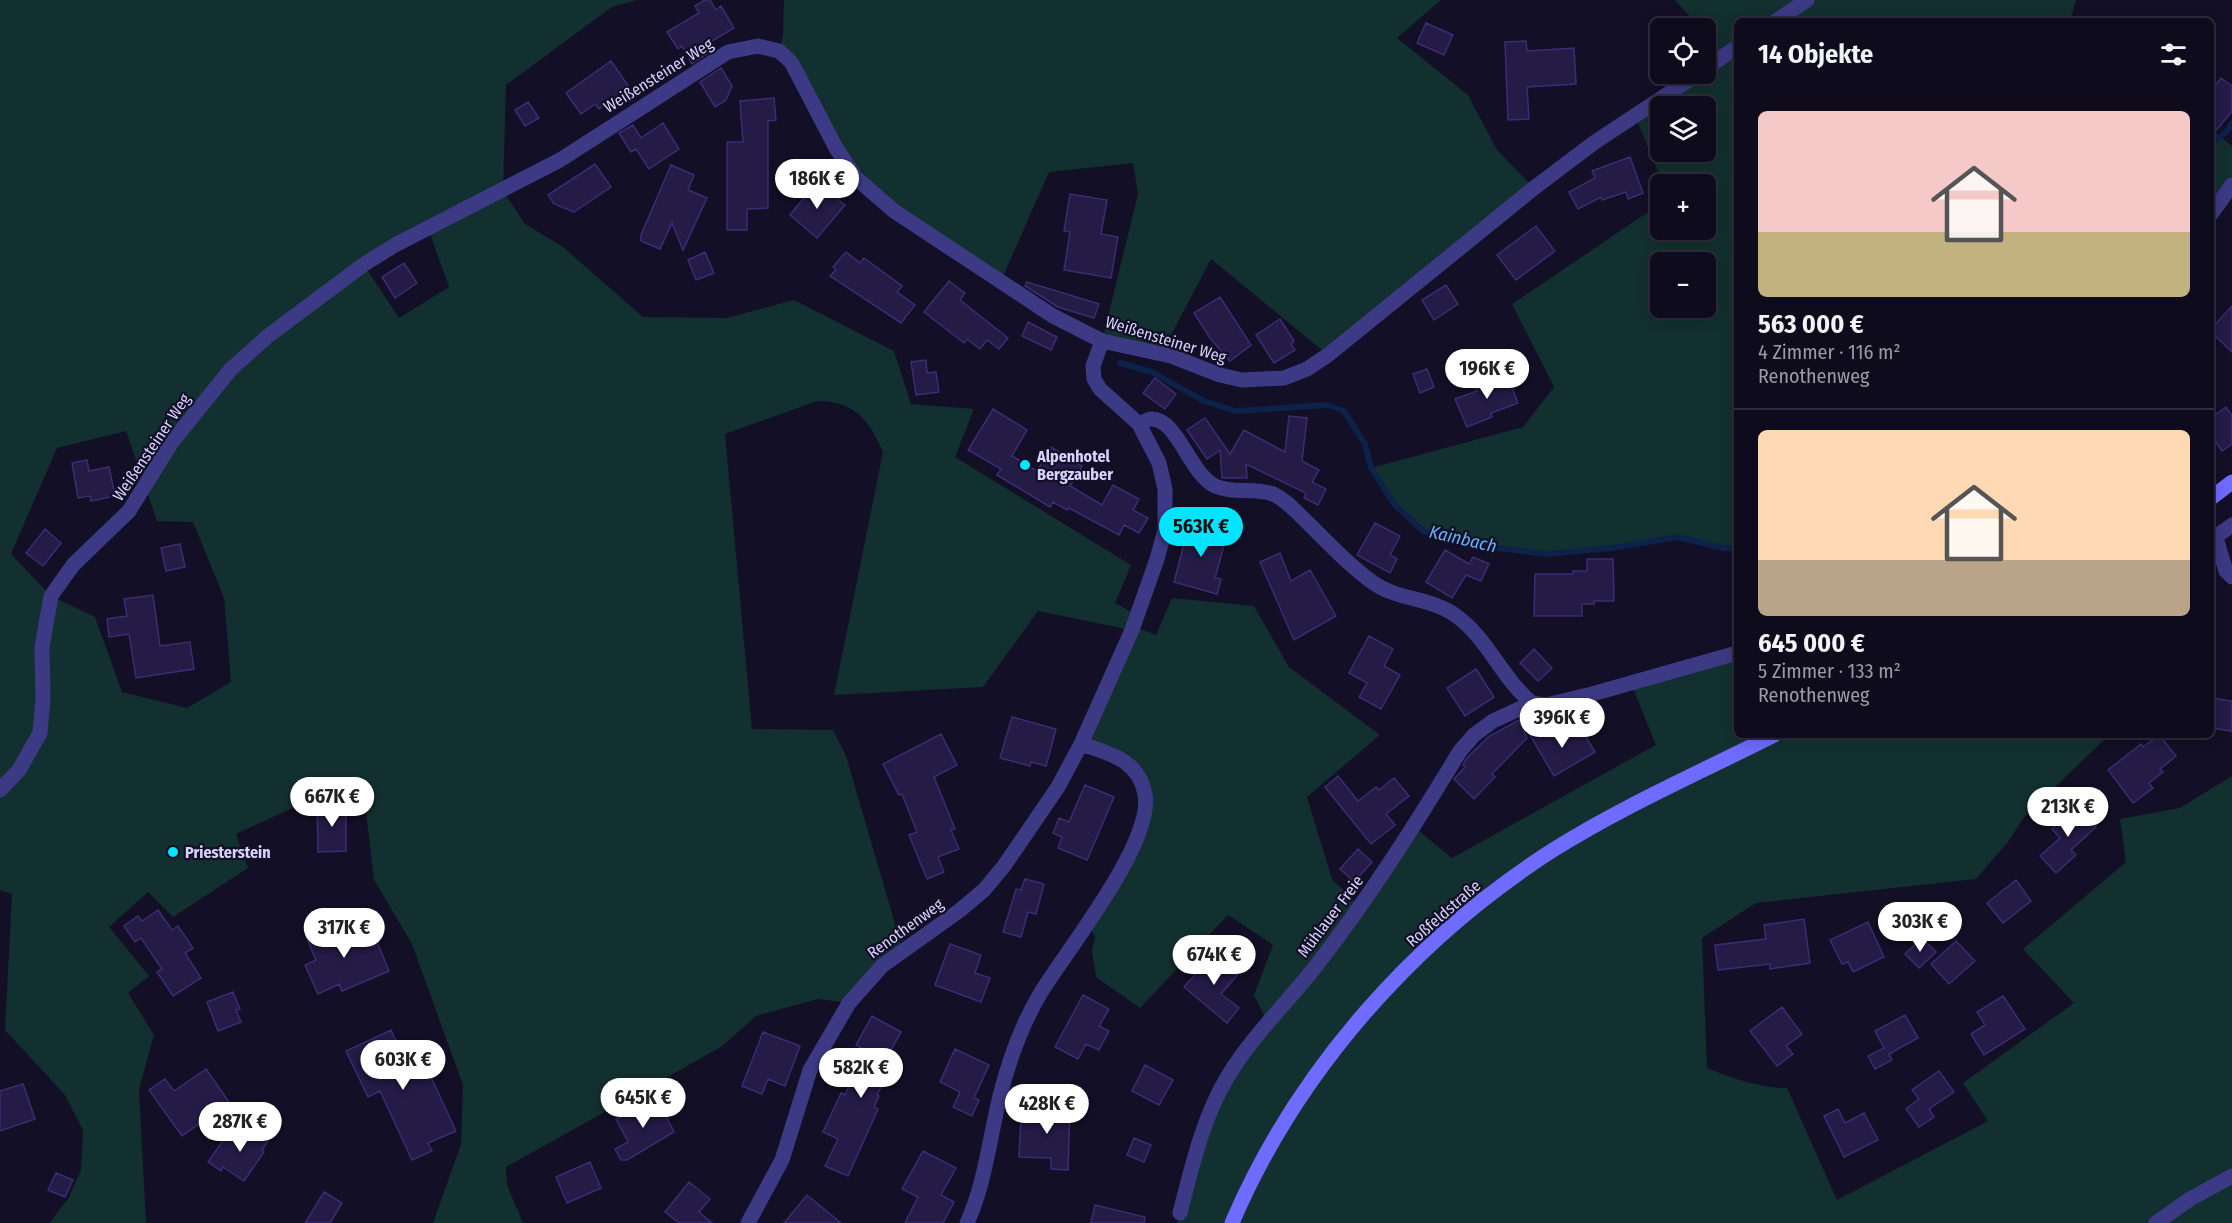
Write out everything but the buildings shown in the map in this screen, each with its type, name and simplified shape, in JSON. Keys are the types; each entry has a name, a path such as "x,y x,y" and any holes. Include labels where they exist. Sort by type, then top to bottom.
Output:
{"main road":[{"path":"2214,496 2232,482"},
{"name":"Roßfeldstraße","path":"1232,1223 1250,1180 1298,1101 1347,1032 1426,949 1498,888 1554,850 1628,809 1768,738"}],"street":[{"path":"1780,18 1807,0"},
{"name":"Weißensteiner Weg","path":"0,790 19,770 40,733 43,699 42,647 51,596 73,565 129,511 172,442 231,369 268,336 371,260 395,245 560,160 728,52 759,46 779,51 791,62 845,165 873,194 894,211 1000,283 1053,316 1102,341 1171,356 1220,375 1242,380 1284,378 1307,369 1328,355 1534,188 1595,142 1683,84"},
{"path":"1716,61 1734,49"},
{"path":"2214,210 2232,185"},
{"name":"Renothenweg","path":"748,1223 782,1160 810,1070 849,1003 882,966 959,911 984,890 1031,828 1058,787 1082,744 1137,615 1158,559 1165,530 1167,508 1161,472 1150,441 1139,424 1100,389 1094,379 1093,366 1102,341"},
{"path":"1139,424 1151,419 1162,422 1171,429 1195,468 1209,482 1224,489 1274,494 1285,501 1338,552 1384,589 1434,603 1456,616 1490,653 1517,691 1532,703"},
{"path":"2214,538 2232,525"},
{"path":"2214,541 2226,571 2232,577"},
{"name":"Mühlauer Freie","path":"1180,1213 1194,1158 1212,1108 1228,1076 1250,1044 1315,967 1382,876 1460,751 1474,735 1493,721 1532,703 1546,705 1592,694 1734,654"},
{"path":"968,1223 979,1196 999,1100 1019,1036 1039,996 1117,877 1143,818 1145,796 1138,776 1120,757 1082,744"},
{"path":"2156,1223 2190,1199 2232,1176"}],"green space":[{"path":"0,0 637,0 612,7 506,85 503,191 525,224 563,247 643,317 727,318 794,300 894,351 911,404 974,409 955,457 1131,565 1115,603 1137,615 1133,626 1156,635 1172,598 1254,606 1289,667 1380,735 1307,797 1332,879 1359,906 1414,827 1452,858 1656,745 1631,683 1734,654 1734,738 2106,738 2025,816 2007,843 1976,879 1756,903 1702,938 1707,1068 1756,1084 1787,1088 1837,1200 1988,1121 1963,1083 2074,1003 2023,949 2126,862 2120,819 2180,808 2232,776 2232,1223 1177,1223 1212,1108 1267,1022 1254,995 1273,945 1228,915 1140,1008 1096,977 1092,951 1095,937 1088,922 1143,818 1139,776 1081,744 1131,630 1038,611 983,687 834,695 883,452 872,431 859,414 841,404 830,402 817,401 725,434 752,729 833,730 846,756 903,951 849,1003 818,999 756,1016 721,1047 506,1167 507,1185 523,1223 433,1223 461,1144 463,1085 412,944 374,880 364,795 305,802 236,834 248,868 173,917 148,892 109,927 149,976 128,993 154,1035 139,1089 146,1223 49,1223 68,1199 81,1170 83,1130 65,1095 5,1030 12,894 0,890","holes":["428,228 449,287 399,318 364,265","126,431 157,521 193,522 224,598 231,682 187,708 122,692 95,617 51,596 11,554 57,448"]},
{"path":"784,0 1441,0 1397,38 1468,95 1497,150 1534,188 1328,355 1211,259 1161,354 1102,341 1138,194 1133,163 1049,172 1000,283 873,194 779,51 783,36"},
{"path":"1675,0 2076,0 2071,18 1734,18 1734,549 1677,537 1613,548 1545,554 1467,544 1423,531 1394,504 1371,468 1523,427 1554,387 1512,304 1650,211 1650,240 1716,240 1716,174 1659,174 1654,162 1716,162 1716,96 1664,96 1682,84 1716,84 1716,61 1723,56 1716,47 1716,18 1691,18"},
{"path":"1650,106 1650,152 1635,116"},
{"path":"2214,131 2232,146 2232,185 2214,210"}],"waterway":[{"name":"Kainbach","path":"2214,142 2227,131 2232,123"},
{"name":"Kainbach","path":"1120,363 1152,372 1204,401 1236,411 1328,405 1344,411 1365,444 1371,468 1394,504 1423,531 1467,544 1545,554 1613,548 1677,537 1734,549"}],"place":[{"name":"Alpenhotel Bergzauber","path":"1025,465"},
{"name":"Priesterstein","path":"173,852"}]}
